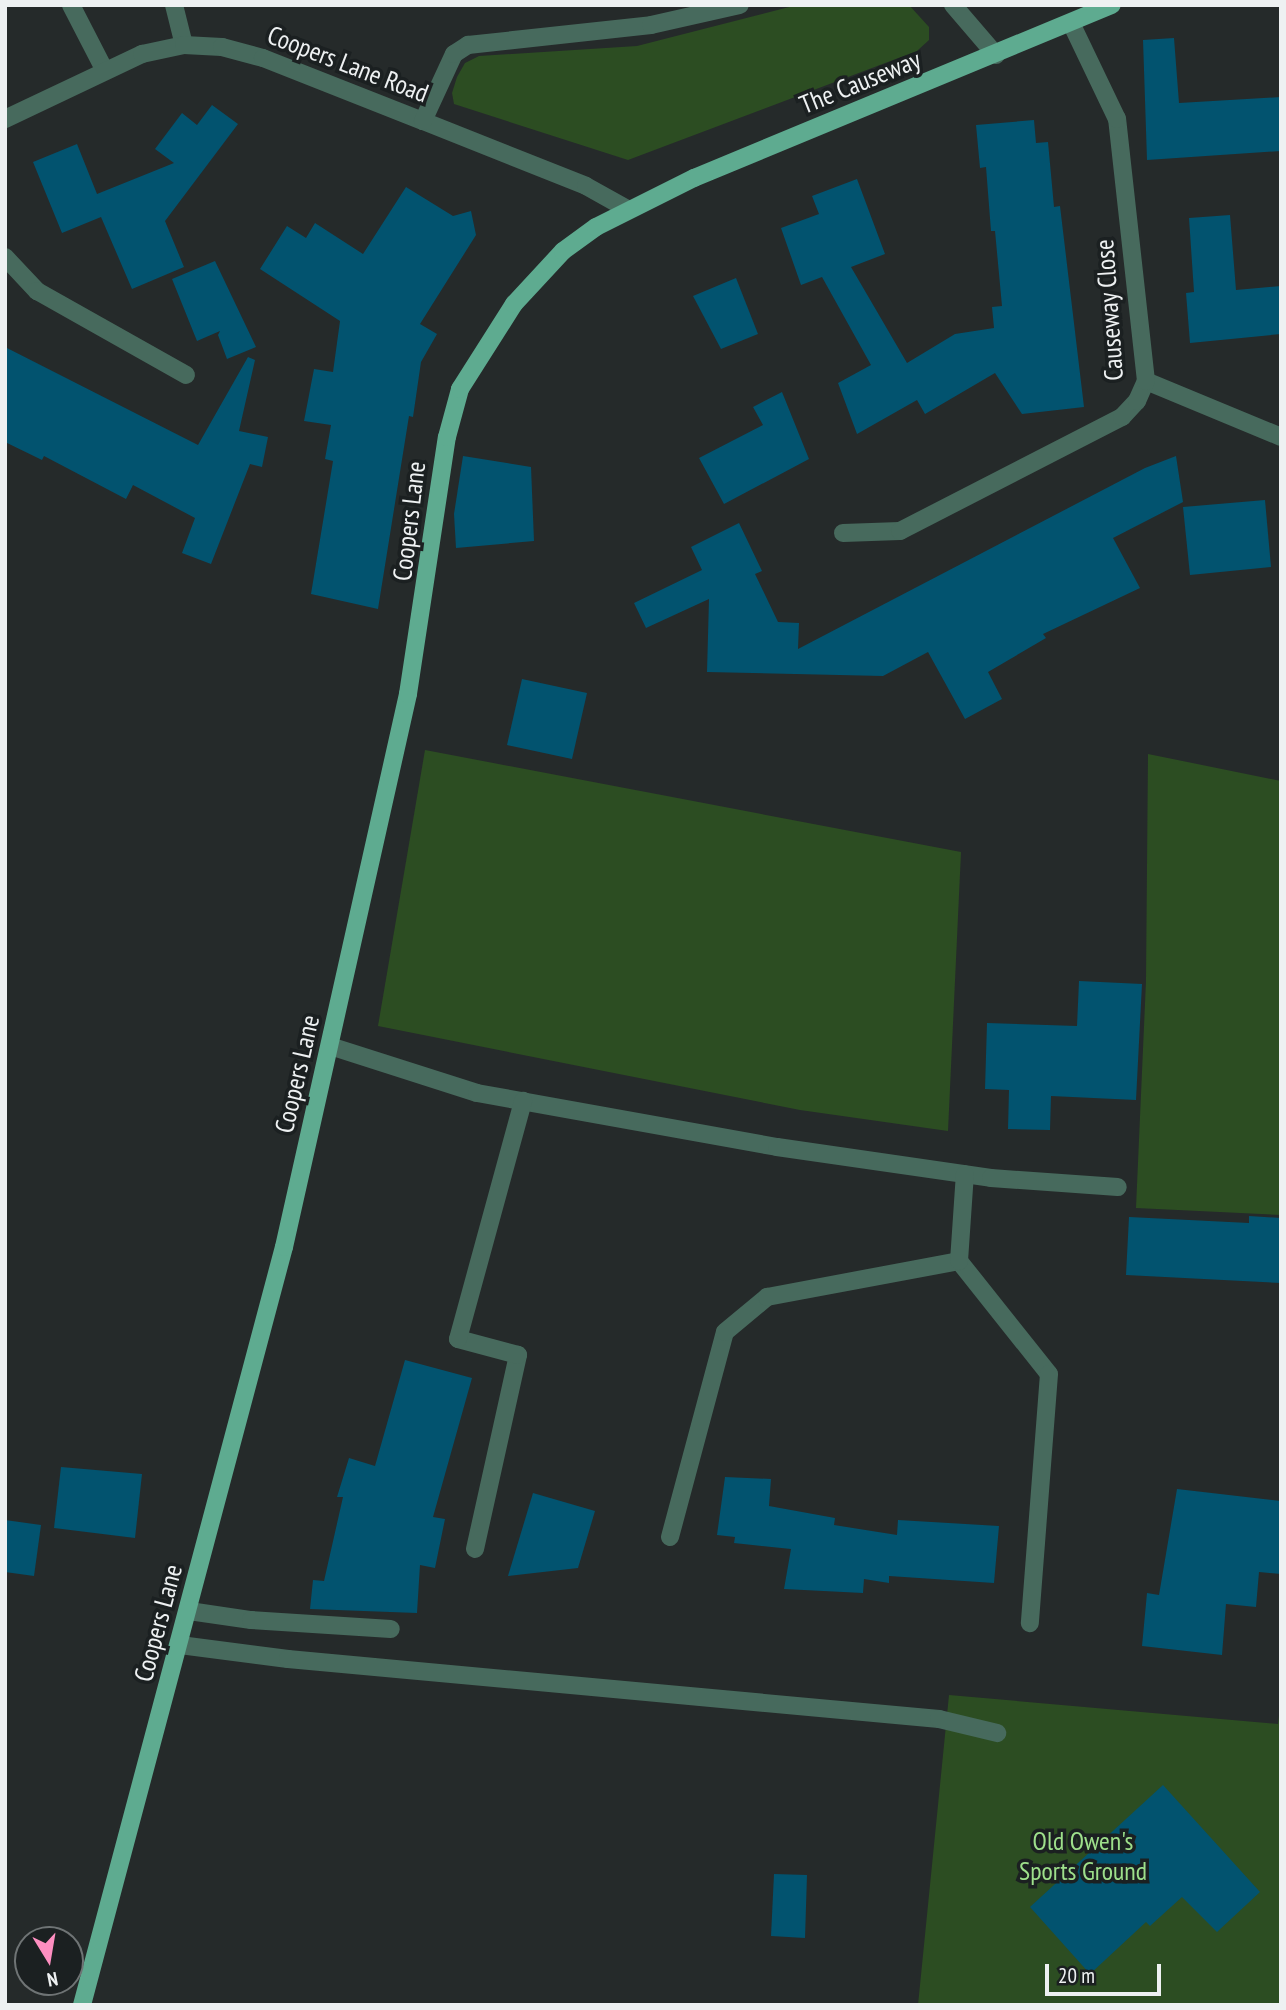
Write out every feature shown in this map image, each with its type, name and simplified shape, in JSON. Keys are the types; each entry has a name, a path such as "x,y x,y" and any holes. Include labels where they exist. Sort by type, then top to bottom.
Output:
{"main road":[{"name":"The Causeway","path":"629,209 694,178 1112,5"},
{"name":"Coopers Lane","path":"82,2005 284,1247 408,694 445,449 460,389 514,304 563,251 629,209"}],"street":[{"path":"71,5 105,71"},
{"path":"174,5 184,45"},
{"path":"422,121 454,54 468,45 651,25 740,5"},
{"path":"953,5 996,55"},
{"name":"Causeway Close","path":"843,533 900,531 1122,417 1137,401 1146,381 1117,119 1071,23"},
{"name":"Coopers Lane Road","path":"5,119 142,54 184,45 222,47 263,58 586,186 629,209"},
{"path":"5,257 37,291 186,375"},
{"path":"1146,381 1281,437"},
{"path":"330,1046 477,1093 777,1147 965,1174 1118,1187"},
{"path":"475,1549 518,1355 458,1339 523,1101"},
{"path":"965,1174 959,1261 1049,1374 1030,1623"},
{"path":"670,1537 724,1332 767,1297 959,1261"},
{"path":"189,1611 251,1620 391,1629"},
{"path":"180,1645 288,1659 939,1719 997,1733"}],"green space":[{"path":"797,5 909,5 929,27 929,40 917,51 628,160 454,104 452,93 457,77 465,63 479,56 637,46"},
{"path":"425,750 961,852 948,1131 800,1110 378,1026"},
{"path":"1148,754 1281,781 1281,1215 1136,1208 1146,981"},
{"name":"Old Owen's Sports Ground","path":"949,1695 1278,1724 1281,1698 1281,2005 918,2005"}],"building":[{"path":"1174,38 1179,103 1281,97 1281,151 1147,160 1143,40"},
{"path":"212,105 238,124 165,221 184,267 132,289 101,217 62,233 33,162 77,144 97,194 174,163 155,149 182,113 197,125"},
{"path":"1034,120 1036,143 1048,142 1054,207 1060,206 1084,407 1022,414 995,373 925,414 917,400 857,434 838,383 871,365 822,277 801,285 781,228 819,214 812,196 857,179 885,254 851,267 907,363 955,334 994,328 992,307 1002,306 995,231 991,231 986,167 980,168 976,125"},
{"path":"406,187 453,216 471,211 476,235 420,324 437,334 421,362 413,417 409,416 378,609 311,594 333,461 325,459 331,425 304,421 314,369 333,372 340,321 260,269 287,226 306,238 315,223 363,254"},
{"path":"1230,215 1236,290 1281,286 1281,334 1190,343 1186,293 1194,292 1189,218"},
{"path":"215,261 256,347 227,359 218,335 220,331 197,341 172,279"},
{"path":"736,278 758,334 721,349 693,296"},
{"path":"5,347 198,445 248,357 255,360 239,431 268,437 262,467 250,464 211,564 182,553 195,518 133,485 126,499 44,456 42,460 5,442"},
{"path":"782,392 809,459 724,504 699,458 763,425 753,407"},
{"path":"463,456 531,467 534,541 456,548 454,514"},
{"path":"1176,456 1183,502 1113,538 1140,588 1043,634 1046,638 988,672 1002,699 965,719 928,652 883,676 707,672 709,599 646,628 634,603 702,570 691,547 739,523 762,571 755,574 778,622 799,623 798,649 1145,468"},
{"path":"1265,500 1271,567 1190,575 1183,507"},
{"path":"522,679 587,693 572,759 507,745"},
{"path":"1079,981 1142,984 1136,1100 1051,1096 1050,1130 1008,1129 1009,1090 985,1089 987,1023 1077,1026"},
{"path":"1249,1216 1281,1218 1281,1283 1126,1275 1129,1217 1249,1223"},
{"path":"405,1360 472,1378 433,1517 445,1519 435,1568 420,1565 417,1613 310,1609 313,1580 324,1581 343,1497 337,1497 349,1458 375,1466"},
{"path":"61,1467 142,1474 135,1538 54,1528"},
{"path":"725,1477 771,1479 769,1506 835,1518 834,1525 897,1535 898,1520 999,1526 994,1583 889,1576 889,1583 864,1579 863,1593 784,1589 791,1549 734,1543 735,1537 717,1535"},
{"path":"1177,1489 1281,1501 1281,1574 1259,1572 1256,1607 1226,1604 1222,1655 1142,1646 1147,1593 1159,1595"},
{"path":"533,1493 595,1511 578,1568 508,1576"},
{"path":"5,1520 41,1525 34,1576 5,1572"},
{"path":"1163,1785 1260,1892 1217,1932 1182,1897 1150,1926 1146,1922 1090,1974 1030,1907"},
{"path":"774,1874 807,1875 805,1938 771,1936"}]}
